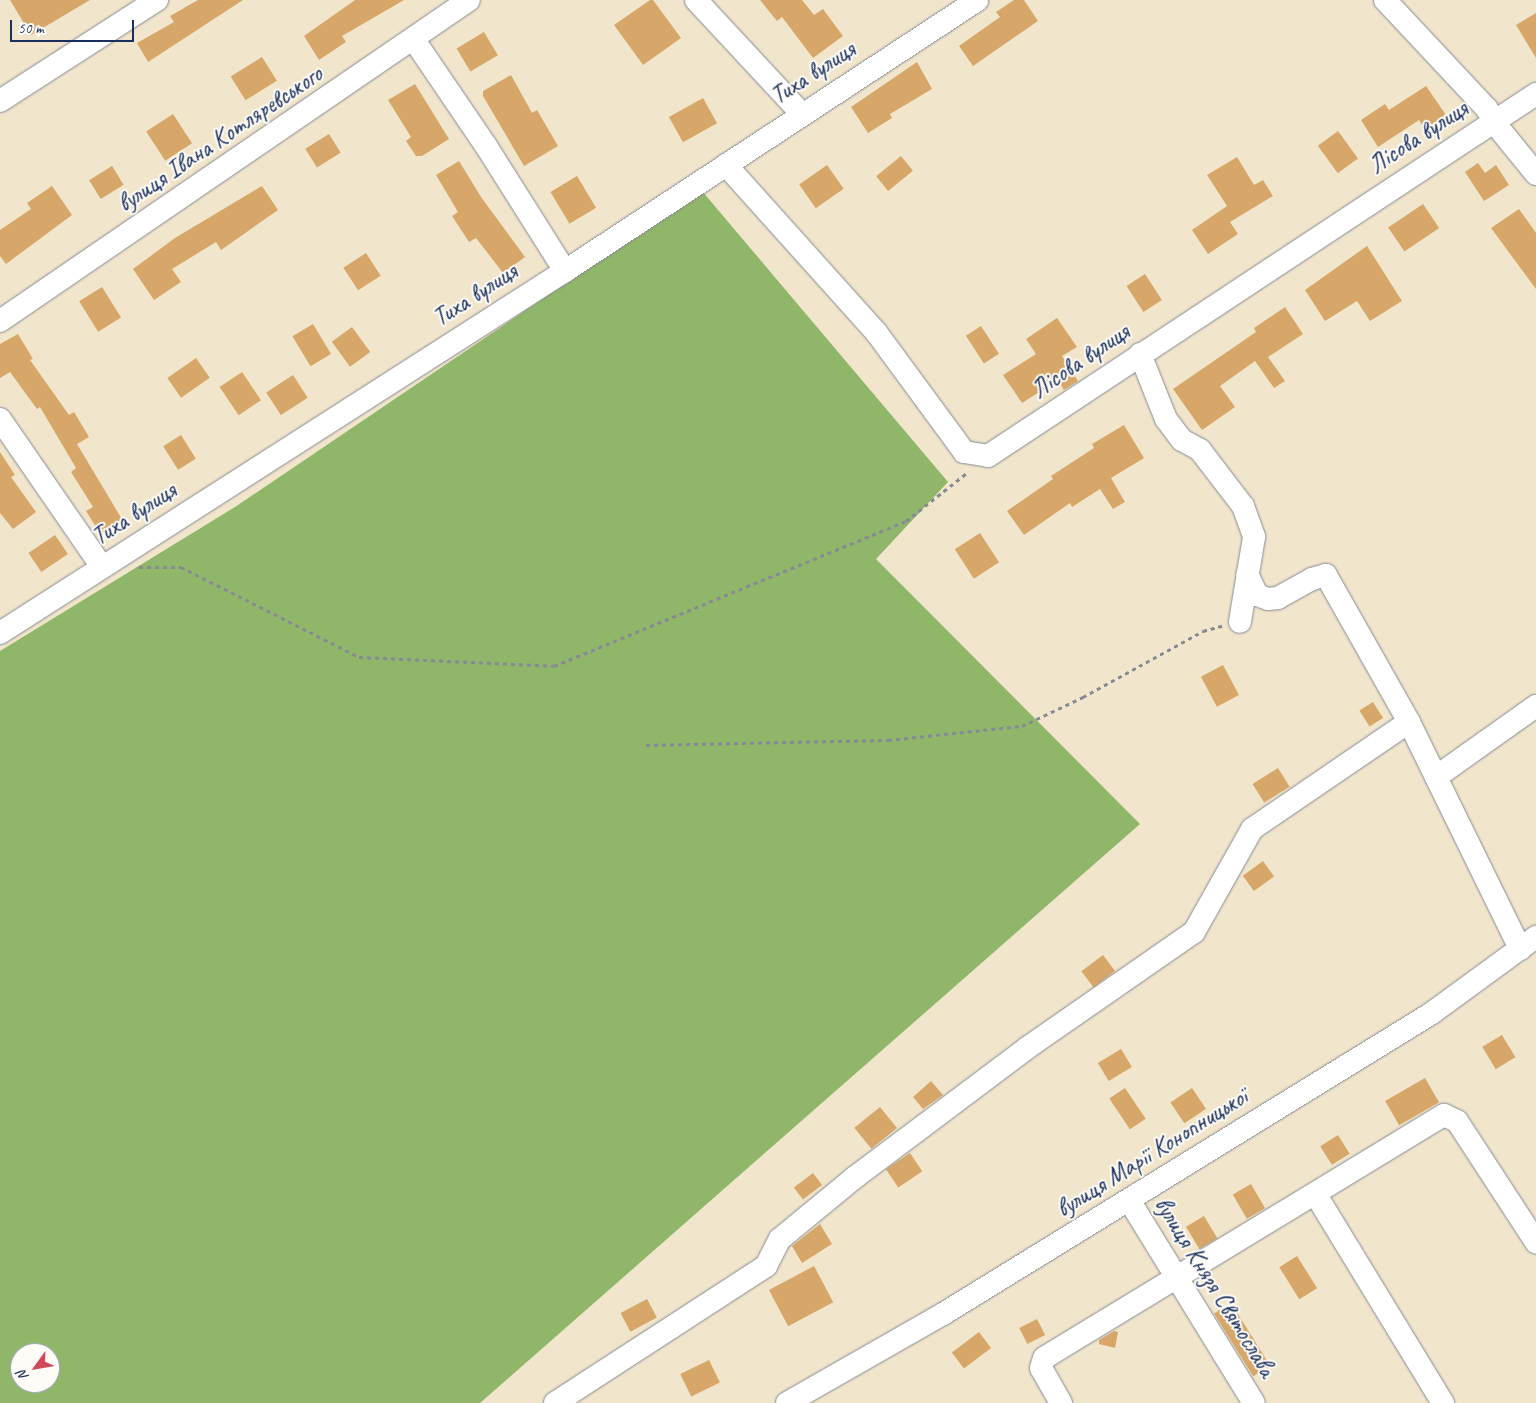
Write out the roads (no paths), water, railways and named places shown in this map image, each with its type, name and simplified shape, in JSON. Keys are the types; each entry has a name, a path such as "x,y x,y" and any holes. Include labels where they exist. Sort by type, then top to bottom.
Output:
{"street":[{"path":"0,101 157,0"},
{"name":"вулиця Івана Котляревського","path":"0,321 414,40 469,0"},
{"path":"696,0 801,113"},
{"name":"Тиха вулиця","path":"0,633 565,270 726,165 801,113 977,0"},
{"path":"1385,0 1487,108 1495,123 1536,174"},
{"path":"414,40 565,270"},
{"name":"Лісова вулиця","path":"726,165 876,332 964,452 988,456 1140,354 1495,123 1536,94"},
{"path":"1140,354 1166,419 1182,440 1206,457 1243,506 1254,537 1240,622"},
{"path":"0,419 102,567"},
{"path":"1247,574 1257,595 1268,599 1278,598 1312,579 1326,575 1409,722 1436,777 1528,943"},
{"path":"1436,777 1536,706"},
{"path":"555,1403 766,1266 780,1239 854,1178 1027,1048 1194,932 1252,829 1409,722"},
{"name":"вулиця Марії Конопницької","path":"787,1403 943,1314 1432,1013 1528,943"},
{"path":"1061,1403 1041,1368 1044,1358 1316,1195 1444,1115 1451,1116 1457,1120 1536,1242"},
{"path":"1316,1195 1443,1403"},
{"name":"вулиця Князя Святослава","path":"1129,1200 1254,1403"}]}
